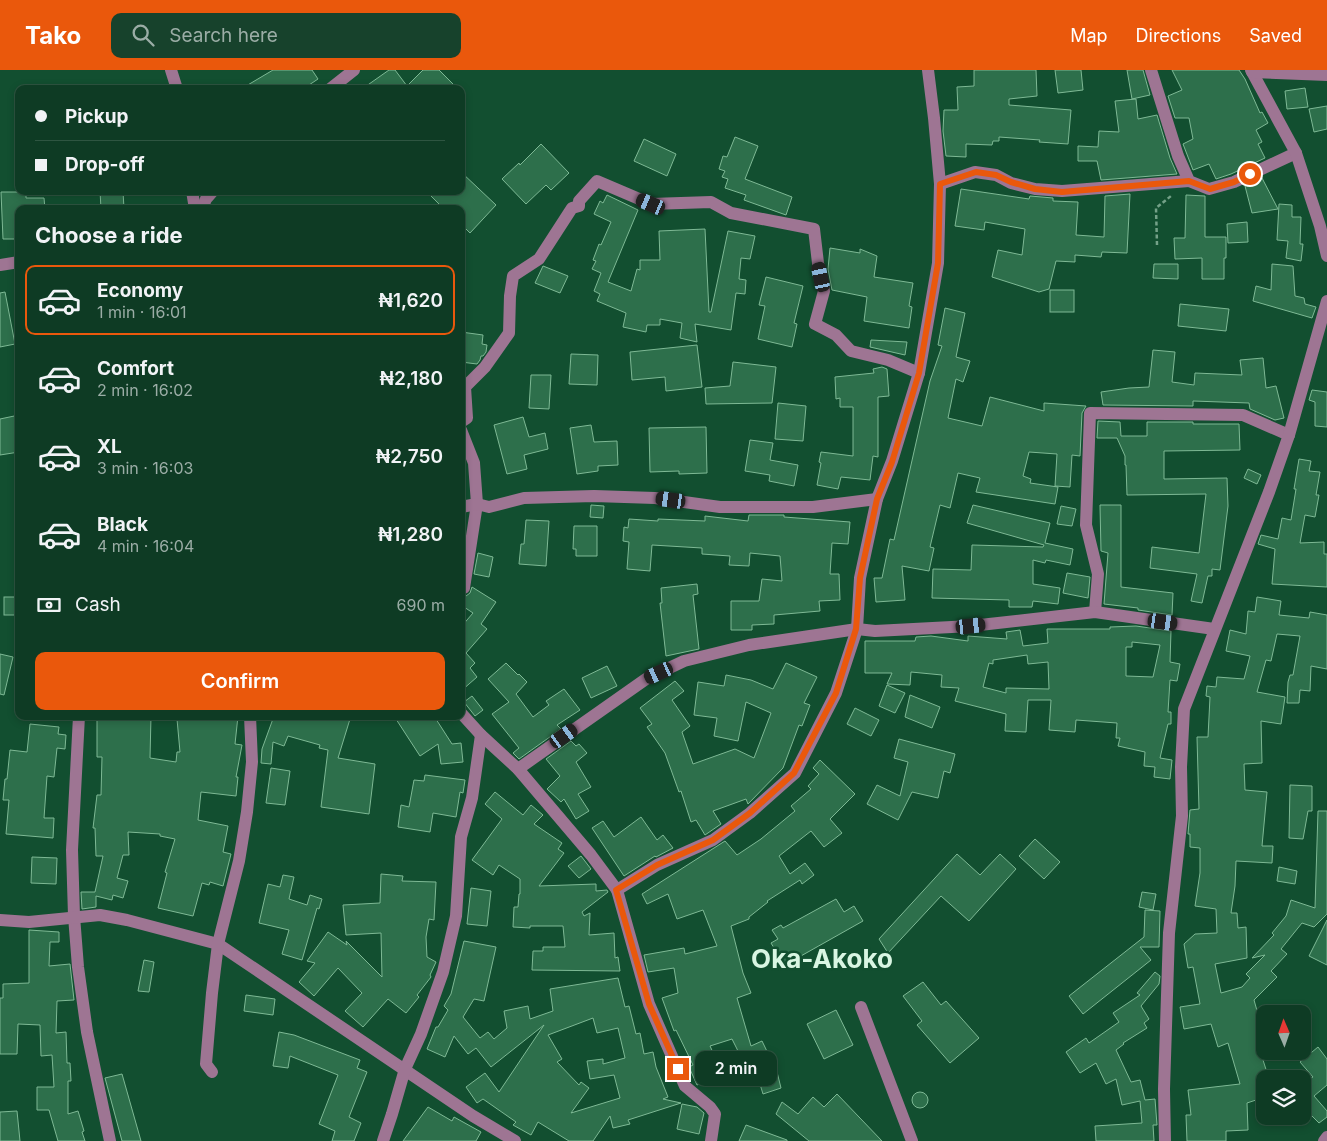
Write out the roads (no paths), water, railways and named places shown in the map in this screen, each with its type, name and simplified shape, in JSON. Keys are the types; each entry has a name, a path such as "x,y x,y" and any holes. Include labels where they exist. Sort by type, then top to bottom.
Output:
{"street":[{"path":"171,70 176,85"},
{"path":"335,85 354,70"},
{"path":"616,890 657,865 713,840 750,813 794,773 836,693 856,629 860,578 877,499 892,462 919,373 938,263 940,184 928,70"},
{"path":"1151,70 1178,156 1189,181"},
{"path":"1252,71 1327,75"},
{"path":"1252,71 1296,153 1324,226 1327,256"},
{"path":"940,184 976,172 996,175 1011,182 1035,189 1062,192 1189,181 1210,189 1234,182 1296,153"},
{"path":"465,419 467,418 465,387 486,367 509,333 510,296 513,276 539,259 572,208 580,206 579,202 597,181 651,204 711,202 731,213 814,229 824,292 815,324 836,335 851,351 888,360 919,373"},
{"path":"0,265 15,263"},
{"path":"1165,1141 1164,1089 1169,933 1182,816 1181,767 1184,709 1269,492 1288,435 1327,301"},
{"path":"1095,612 1098,574 1086,526 1090,413 1243,415 1288,435"},
{"path":"465,440 474,463 477,504 465,582"},
{"path":"465,506 477,504 489,507 524,498 594,496 654,498 720,507 813,508 877,499"},
{"path":"518,769 646,678 684,661 749,645 856,629 971,626 1095,612 1214,629"},
{"path":"465,717 518,769 591,855 616,890 649,1004 685,1086 710,1107 715,1114 711,1141"},
{"path":"79,720 72,850 74,916 78,967 87,1032 110,1141"},
{"path":"212,1072 206,1064 212,993 218,944 239,861 247,812 252,762 250,720"},
{"path":"382,1141 405,1069 443,972 456,916 461,837 472,798 481,735"},
{"path":"0,920 28,922 74,916 100,915 127,920 218,944 473,1116 515,1141"},
{"path":"861,1007 912,1141"},
{"path":"1324,1141 1327,1137"}],"district":[{"name":"Oka-Akoko","path":"822,958"}]}
